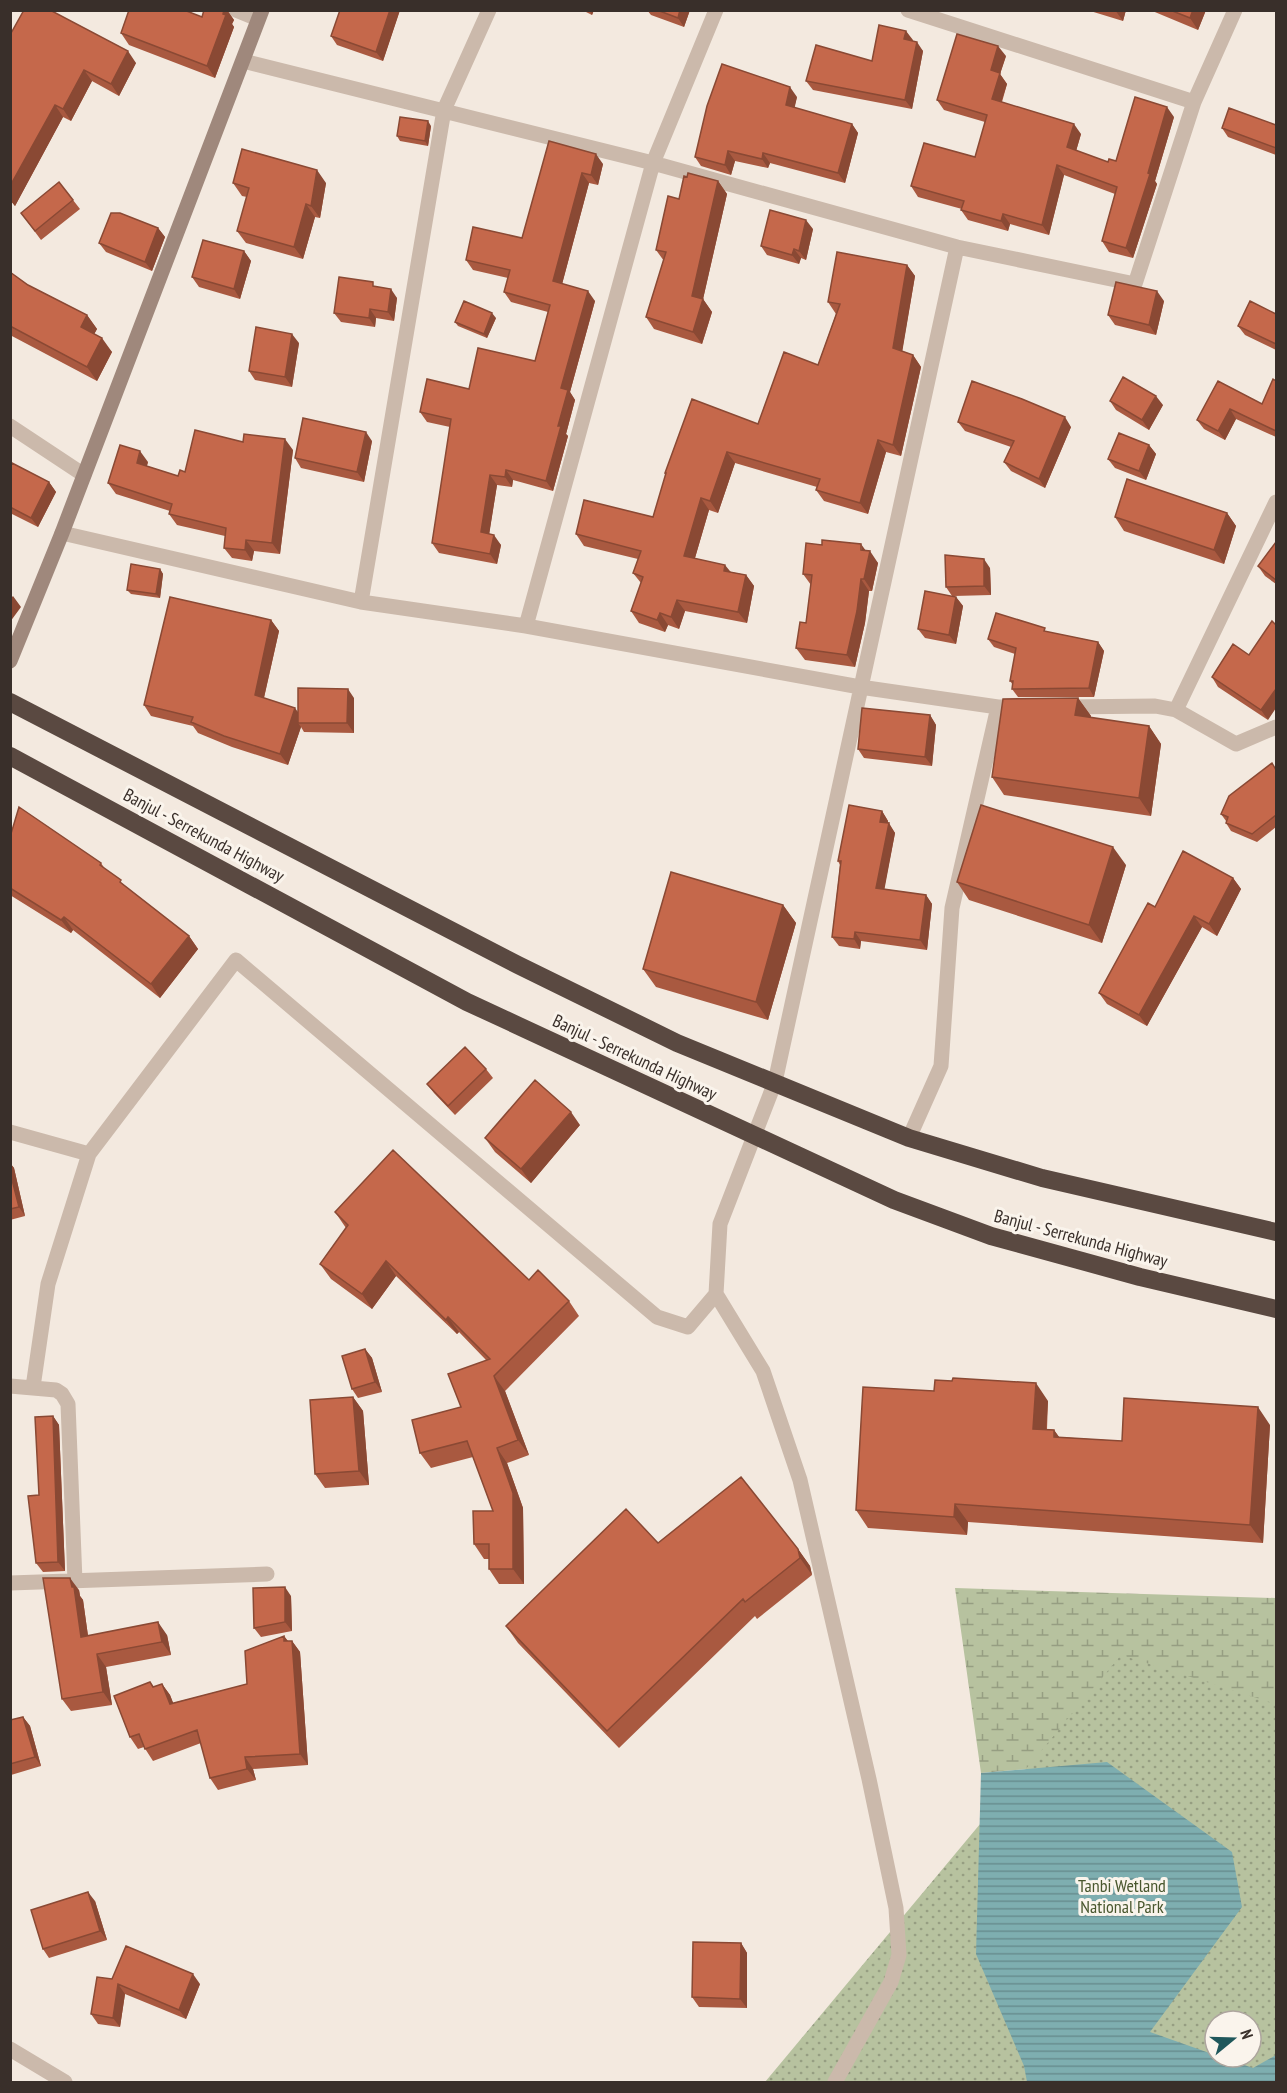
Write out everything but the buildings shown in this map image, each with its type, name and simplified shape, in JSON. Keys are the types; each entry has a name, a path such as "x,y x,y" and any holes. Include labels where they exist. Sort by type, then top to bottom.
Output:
{"highway":[{"name":"Banjul - Serrekunda Highway","path":"10,702 529,970 677,1043 909,1138 1042,1178 1276,1232"},
{"name":"Banjul - Serrekunda Highway","path":"10,756 467,1002 894,1200 991,1236 1140,1277 1276,1309"}],"street":[{"path":"10,661 62,533 260,15 236,10"},
{"path":"362,602 444,110 489,10"},
{"path":"526,626 653,163 716,10"},
{"path":"908,10 1194,102"},
{"path":"243,61 653,163 957,247 1135,284 1194,102 1235,10"},
{"path":"835,2082 891,1982 899,1955 896,1908 869,1779 800,1480 763,1371 716,1294 720,1224 775,1082 957,247"},
{"path":"10,426 84,476"},
{"path":"1176,710 1276,502"},
{"path":"62,533 362,602 526,626 860,687 998,707 1031,707"},
{"path":"1054,707 1155,706 1176,710 1236,744 1276,727"},
{"path":"909,1138 941,1066 952,908 998,707"},
{"path":"33,1387 48,1284 89,1154 236,960 657,1317 688,1327 716,1294"},
{"path":"10,1132 89,1154"},
{"path":"10,1386 56,1390 62,1394 68,1404 75,1581"},
{"path":"10,1583 267,1574"},
{"path":"10,2049 65,2082"}],"green space":[{"path":"955,1588 1276,1598 1276,2055 1263,2056 1263,2009 1210,2009 1107,1762 981,1773"},
{"name":"Tanbi Wetland National Park","path":"1121,1655 1276,1704 1276,2082 765,2082"}],"water":[{"path":"1107,1762 1232,1852 1242,1907 1150,2032 1203,2051 1203,2069 1263,2069 1263,2062 1276,2055 1276,2082 1027,2082 1024,2066 976,1954 981,1773"}]}
